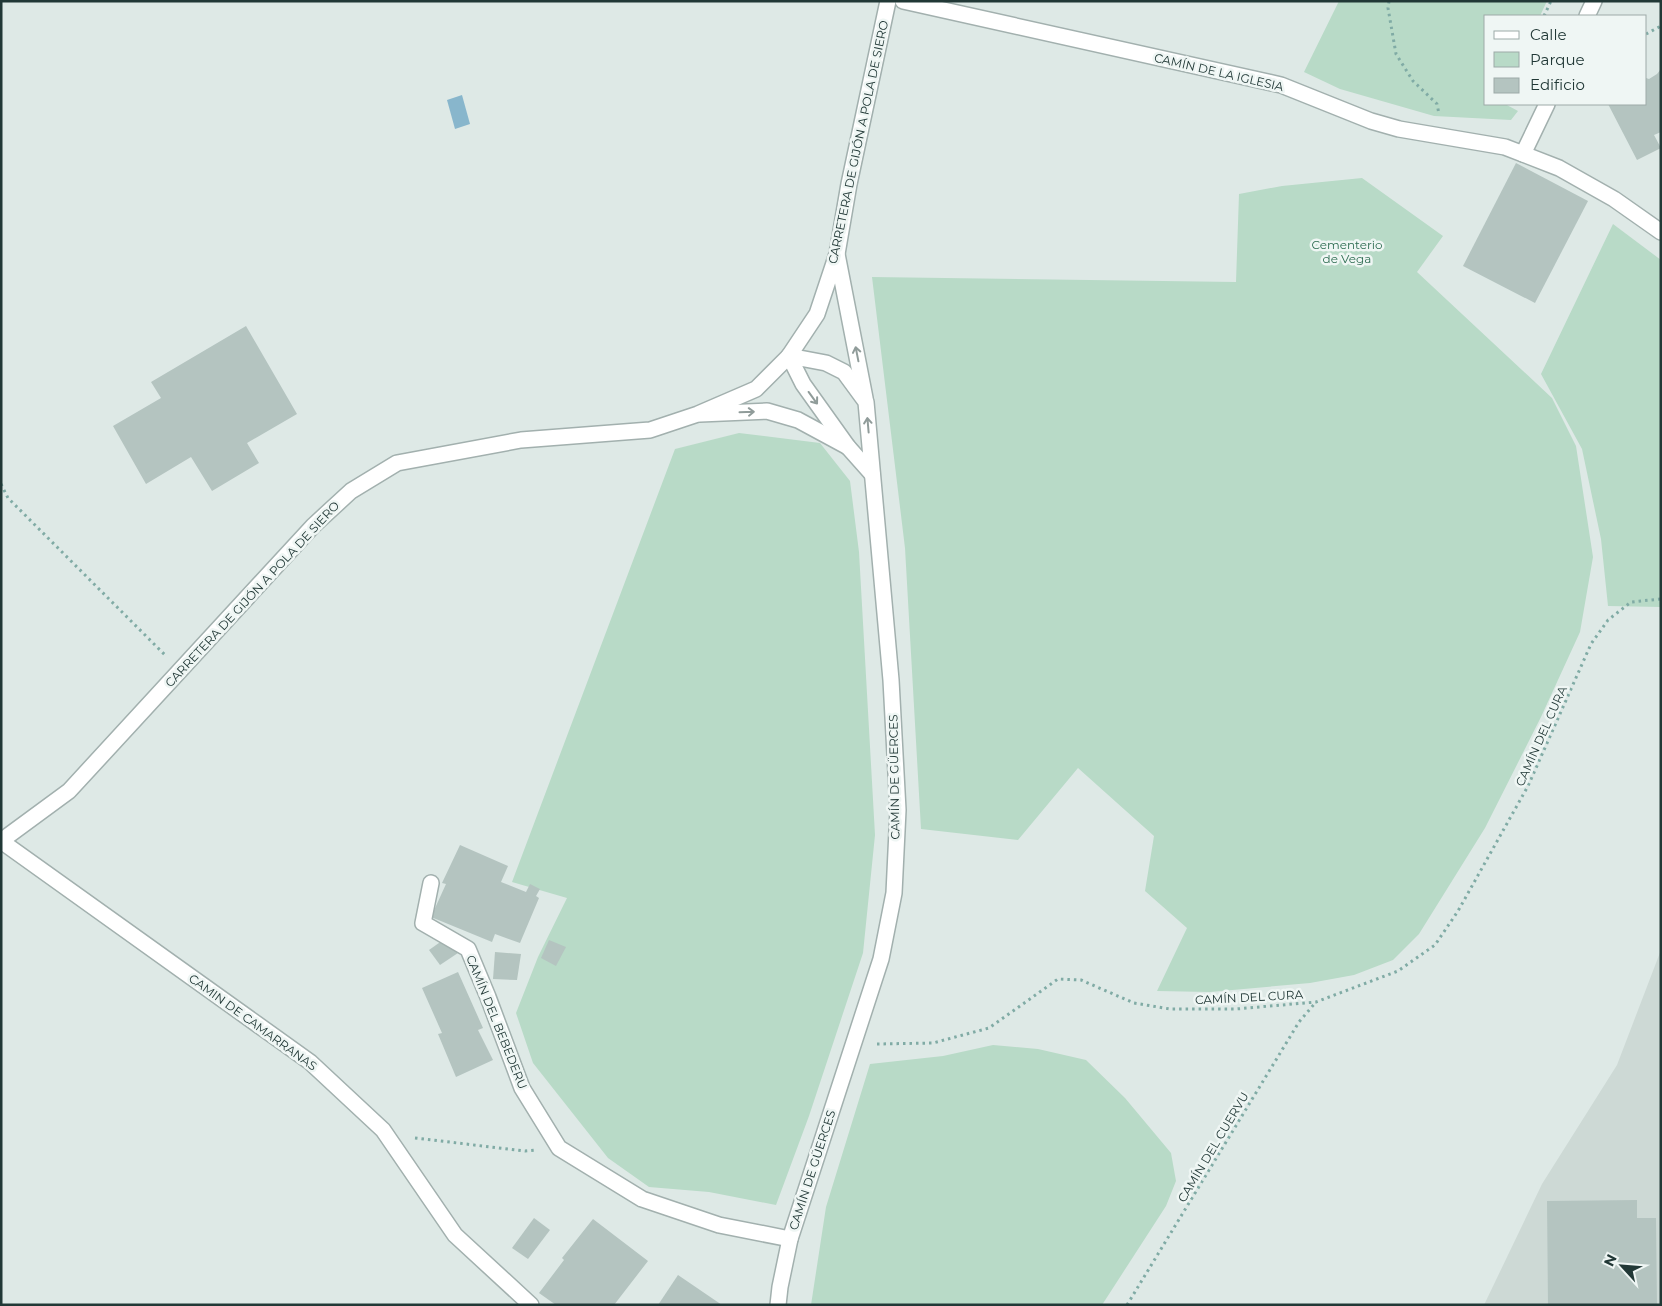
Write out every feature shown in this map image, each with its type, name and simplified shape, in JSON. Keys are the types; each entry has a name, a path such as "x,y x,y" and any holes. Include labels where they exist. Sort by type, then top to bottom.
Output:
{"street":[{"name":"CARRETERA DE GIJÓN A POLA DE SIERO","path":"1,841 70,791 313,526 351,491 398,463 521,440 650,430 698,414 756,389 790,356 817,314 836,254 888,1"},
{"name":"CAMÍN DE LA IGLESIA","path":"902,1 1281,85 1371,121 1399,129 1505,147 1559,168 1614,199 1661,232"},
{"path":"1587,15 1594,1"},
{"path":"1523,154 1547,105"},
{"name":"CAMÍN DE GÜERCES","path":"778,1305 790,1239 881,959 894,894 898,810 891,680 866,402 836,254"},
{"path":"790,356 826,363 844,372 866,402"},
{"path":"790,356 803,384 848,447 872,474"},
{"path":"698,414 767,411 798,420 848,447"},
{"name":"CAMIN DE CAMARRANAS","path":"1,841 310,1062 383,1130 455,1235 531,1305"},
{"name":"CAMÍN DEL BEBEDERU","path":"431,883 423,923 468,949 522,1088 559,1148 642,1199 719,1225 790,1239"}],"path":[{"path":"1389,1 1388,8 1396,54 1413,82 1437,104 1440,124"},
{"path":"1544,15 1551,1"},
{"path":"1647,33 1661,26"},
{"path":"1,484 8,498 180,669"},
{"name":"CAMÍN DEL CURA","path":"854,1045 933,1043 989,1028 1058,979 1081,980 1134,1003 1170,1009 1236,1009 1316,1002 1398,971 1435,945 1458,911 1528,786 1591,644 1608,620 1631,602 1661,598"},
{"name":"CAMÍN DEL CUERVU","path":"1127,1305 1299,1022 1316,1002"},
{"path":"383,1130 404,1137 525,1151 559,1148"}],"shaded area":[{"path":"1661,950 1661,1305 1484,1305 1542,1184 1617,1065"}],"green space":[{"path":"1339,1 1547,1 1540,15 1484,15 1484,105 1507,105 1518,111 1511,120 1434,116 1340,89 1304,72"},
{"name":"Cementerio de Vega","path":"1362,178 1443,236 1417,272 1552,398 1576,446 1593,557 1580,632 1541,717 1485,828 1419,934 1393,960 1354,975 1310,983 1210,992 1157,991 1187,928 1145,891 1154,836 1078,768 1018,840 921,829 905,548 872,277 1236,282 1239,194 1282,186"},
{"path":"1613,224 1661,260 1661,607 1608,606 1601,539 1582,449 1541,374"},
{"path":"739,433 820,443 850,481 859,552 875,835 863,953 809,1116 776,1205 709,1192 649,1187 608,1158 533,1063 516,1013 538,957 567,898 512,882 675,449"},
{"path":"993,1045 1038,1049 1086,1060 1125,1098 1171,1153 1176,1181 1166,1206 1102,1305 811,1305 826,1207 870,1064 943,1056"}],"water":[{"path":"462,95 470,124 455,129 447,100"}],"building":[{"path":"1661,69 1661,132 1654,135 1661,148 1637,160 1609,105 1647,105 1647,78 1657,74"},
{"path":"1516,163 1588,201 1535,303 1463,266"},
{"path":"246,326 297,414 247,443 259,463 212,491 191,457 146,484 113,426 161,398 151,382"},
{"path":"460,845 508,866 501,882 526,892 530,884 540,889 536,896 539,898 520,943 495,934 492,942 431,917 446,884 442,883"},
{"path":"446,938 458,953 440,965 429,950"},
{"path":"549,940 566,947 556,966 541,958"},
{"path":"495,952 521,954 517,980 493,979"},
{"path":"458,972 483,1028 478,1030 493,1060 456,1077 438,1034 442,1033 422,988"},
{"path":"1637,1200 1637,1218 1656,1218 1657,1305 1548,1305 1547,1201"},
{"path":"534,1218 550,1230 528,1259 512,1248"},
{"path":"593,1219 648,1261 614,1305 556,1305 539,1293 564,1260 562,1258"},
{"path":"678,1275 722,1305 658,1305"}]}
